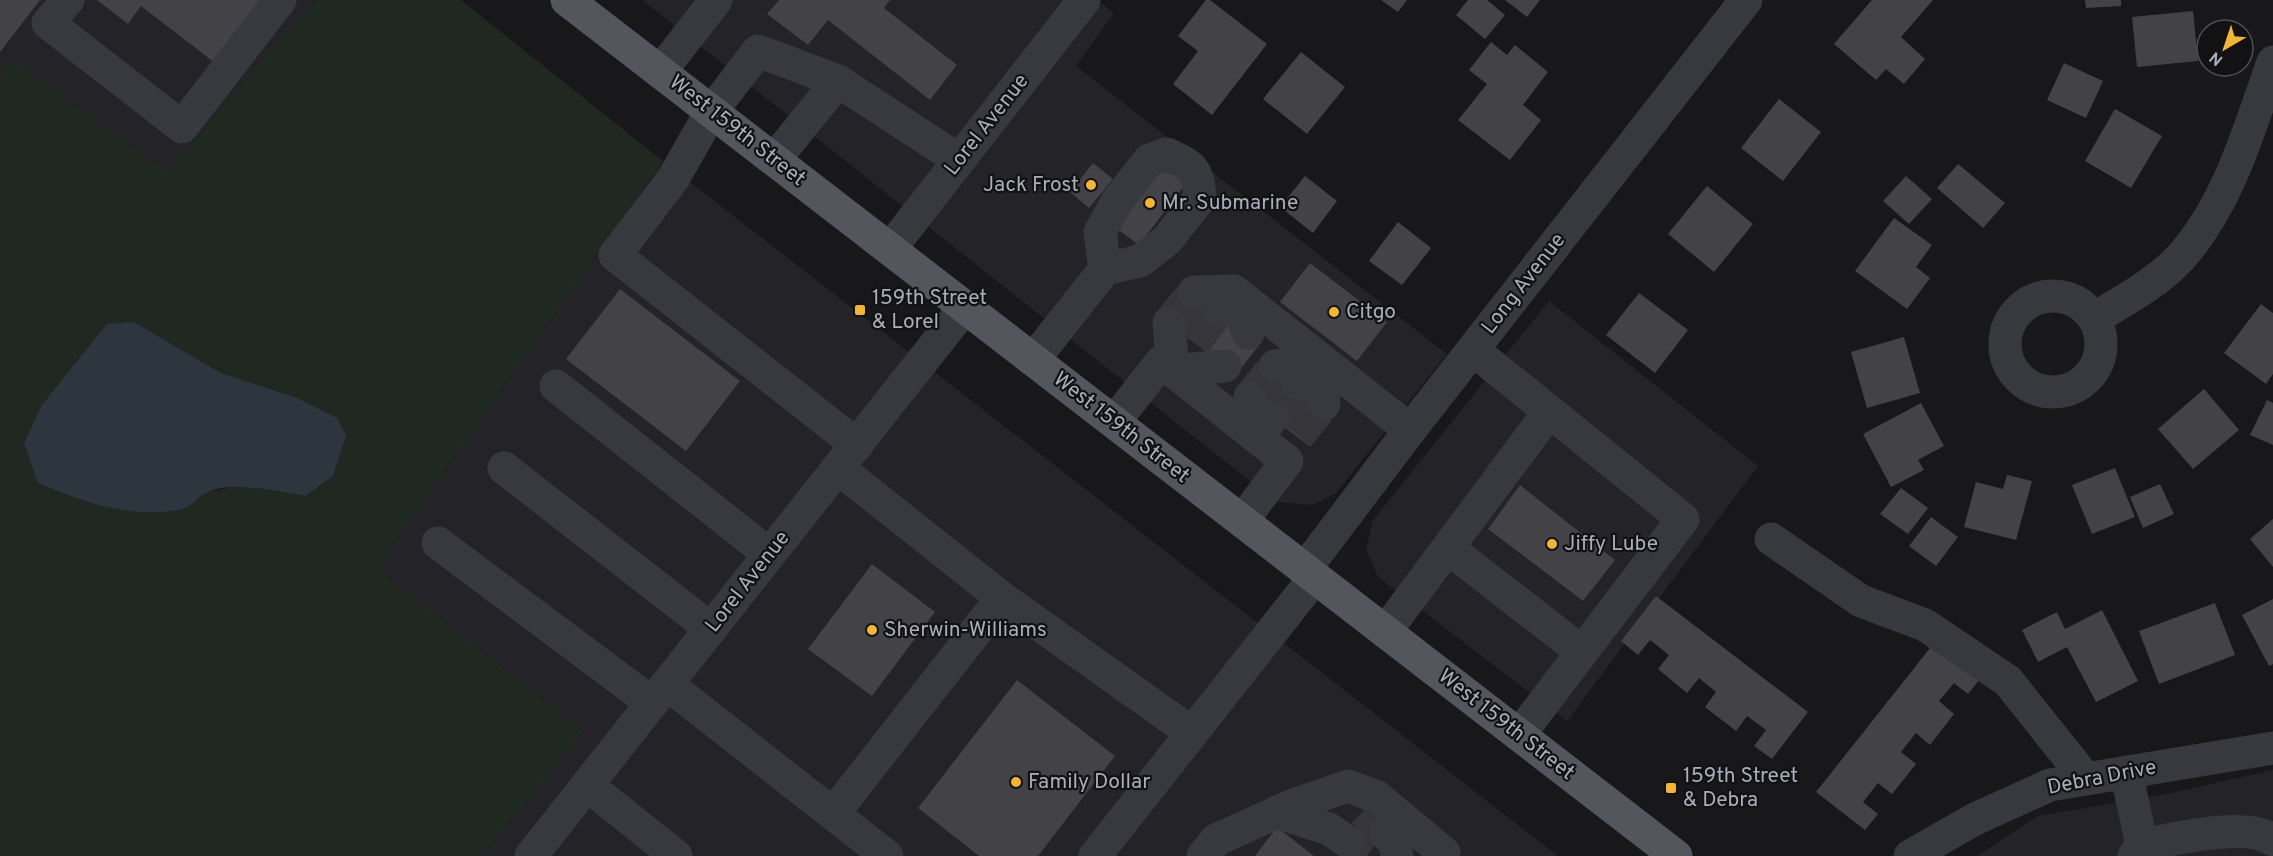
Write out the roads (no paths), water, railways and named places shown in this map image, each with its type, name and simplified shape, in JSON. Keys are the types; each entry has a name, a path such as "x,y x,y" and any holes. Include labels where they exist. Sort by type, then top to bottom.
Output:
{"main road":[{"name":"West 159th Street","path":"567,0 1676,856"}],"street":[{"path":"68,0 48,23 182,127 280,0"},
{"path":"660,72 716,0"},
{"name":"Lorel Avenue","path":"890,249 1084,0"},
{"name":"Long Avenue","path":"1095,856 1192,733 1310,573 1410,430 1746,0"},
{"path":"959,160 838,81 758,51 711,112 673,179 615,255 847,456 1002,598 1192,733"},
{"path":"2095,318 2142,290 2180,258 2215,210 2239,157 2273,62"},
{"path":"774,160 838,81"},
{"path":"1033,360 1105,269"},
{"path":"1248,333 1215,298 1319,358 1410,430"},
{"name":"Lorel Avenue","path":"531,856 965,307"},
{"path":"1169,323 1173,371"},
{"path":"1173,371 1194,343"},
{"path":"1473,350 1683,519 1519,735"},
{"path":"1287,375 1319,358"},
{"path":"1319,358 1324,404"},
{"path":"1114,422 1161,362 1173,371 1298,436"},
{"path":"1173,371 1225,366"},
{"path":"556,386 770,554"},
{"path":"1385,632 1549,412"},
{"path":"1242,521 1287,461 1260,417"},
{"path":"504,468 711,628"},
{"path":"1771,538 1861,601 1925,625 2008,681 2086,779"},
{"path":"438,543 833,814 887,856"},
{"path":"1448,548 1582,652"},
{"path":"833,814 1002,598"},
{"name":"Debra Drive","path":"1910,856 1975,819 2050,784 2273,748"},
{"path":"2126,772 2148,852"},
{"path":"587,785 672,855"},
{"path":"1203,856 1216,840 1286,815 1348,786 1377,798 1445,855"},
{"path":"1286,815 1347,806 1382,833"},
{"path":"1286,815 1329,829 1348,842"},
{"path":"2148,852 2222,831 2266,834 2273,840"},
{"path":"2148,852 2209,853 2229,846 2244,847 2259,852 2263,856"}],"tunnel":[{"path":"1169,323 1194,292"},
{"path":"1194,343 1218,311"},
{"path":"1250,397 1275,366"},
{"path":"1273,417 1298,384"},
{"path":"1298,436 1324,404"},
{"path":"1363,811 1386,833"},
{"path":"1348,842 1367,856"}],"place":[{"name":"Jack Frost","path":"1091,185"},
{"name":"Mr. Submarine","path":"1150,203"},
{"name":"159th Street & Lorel","path":"860,310"},
{"name":"Citgo","path":"1334,312"},
{"name":"Jiffy Lube","path":"1552,544"},
{"name":"Sherwin-Williams","path":"872,630"},
{"name":"Family Dollar","path":"1016,782"},
{"name":"159th Street & Debra","path":"1671,788"}]}
